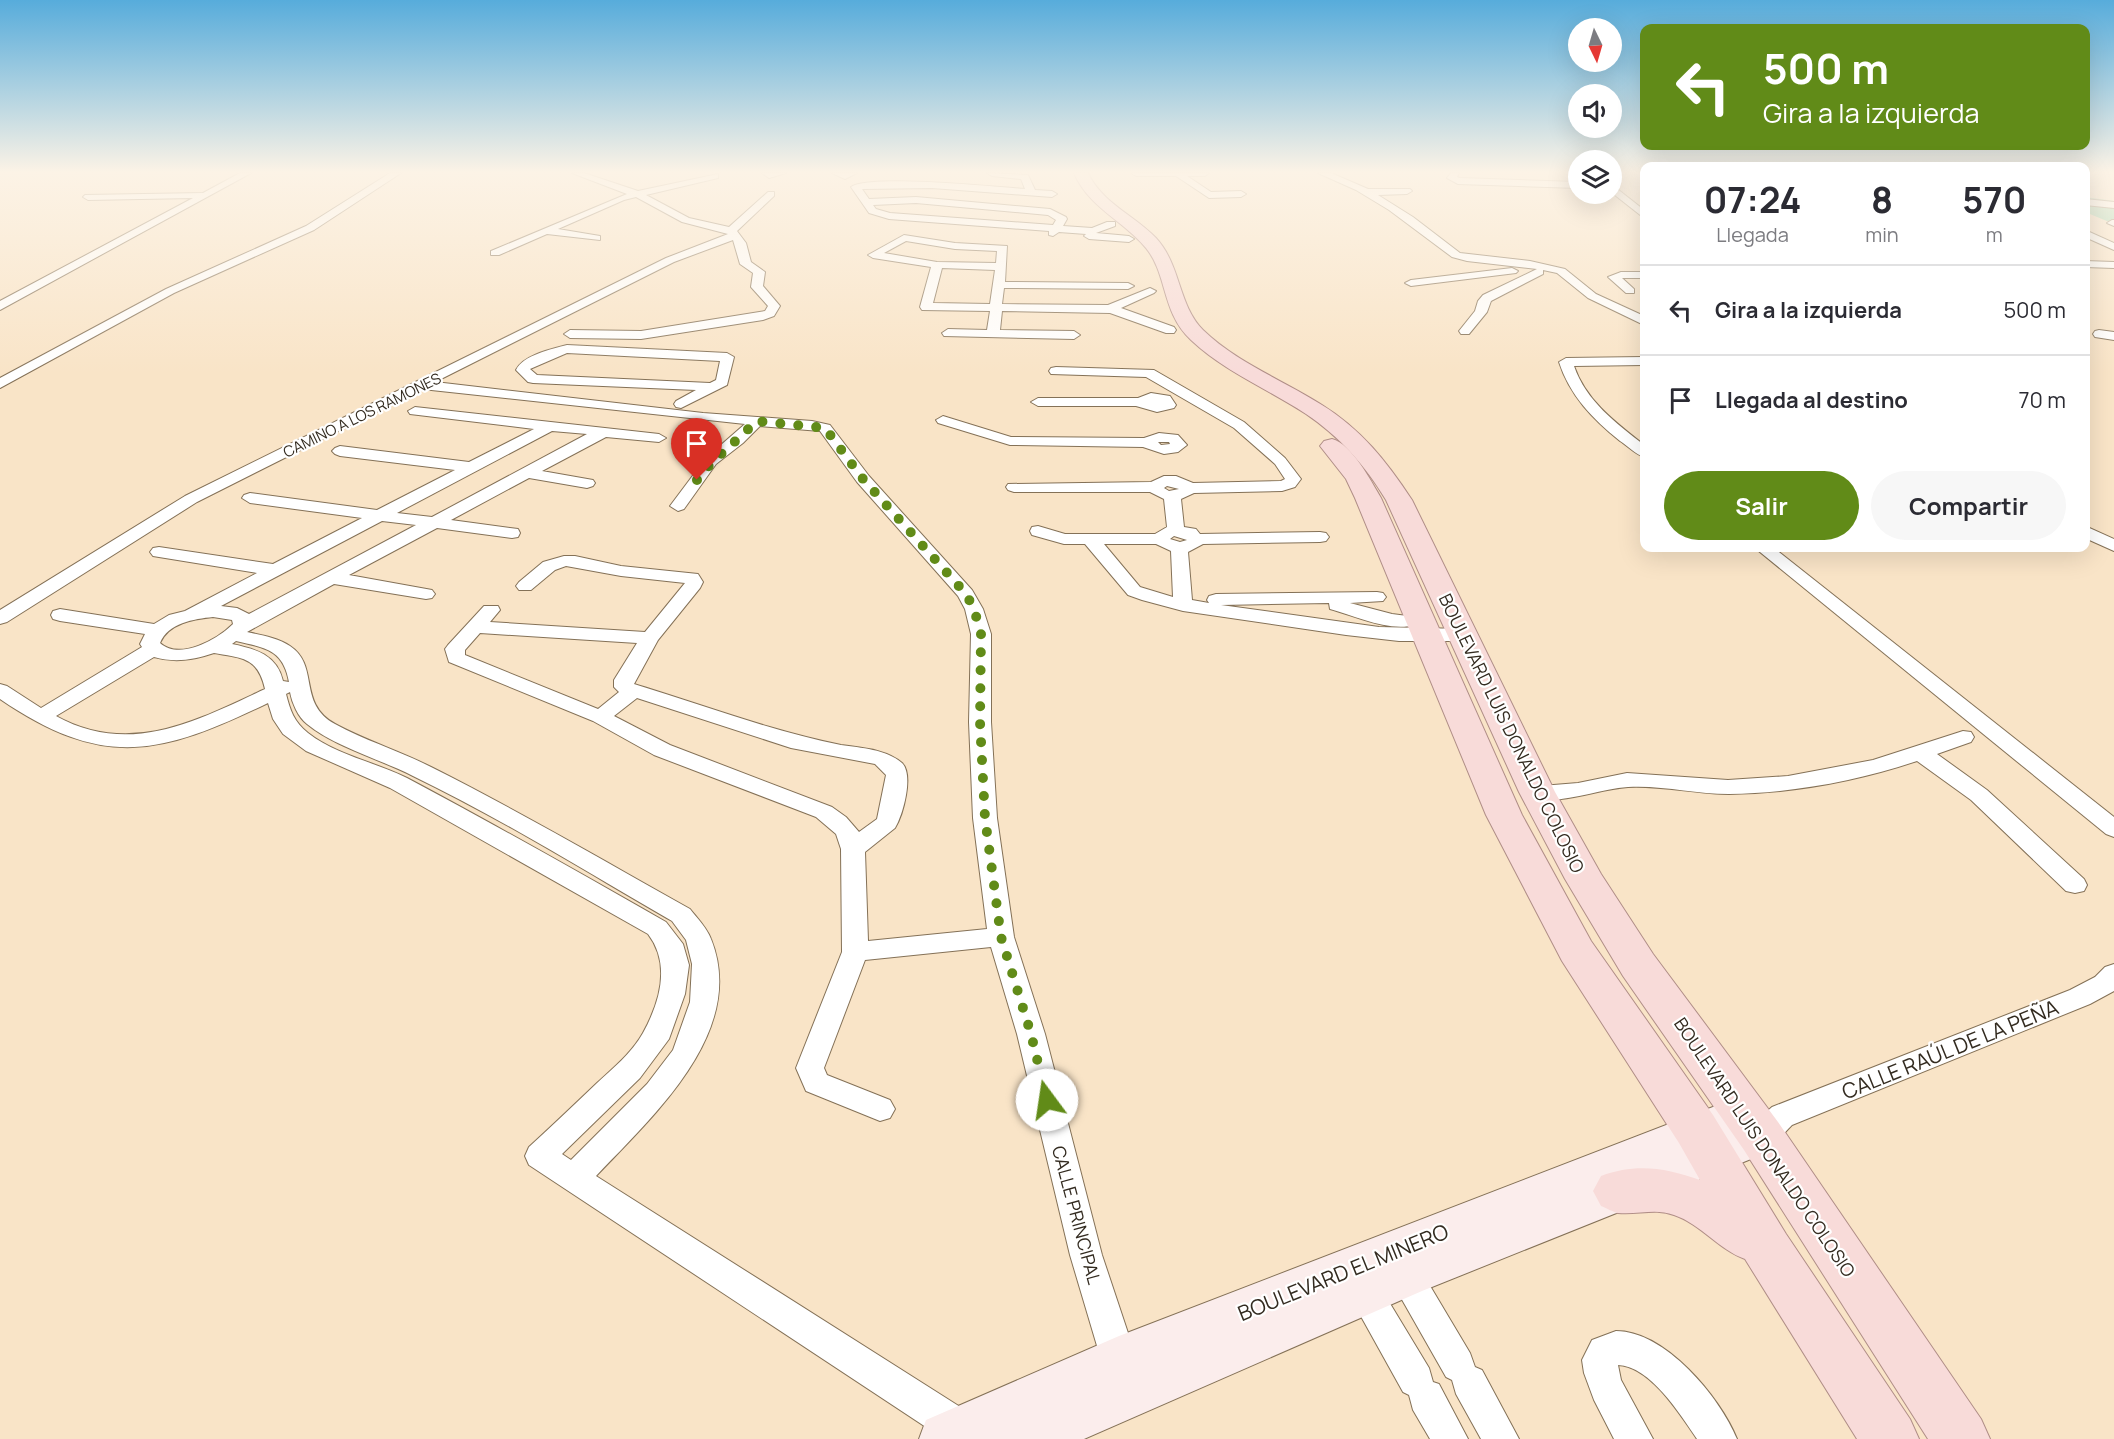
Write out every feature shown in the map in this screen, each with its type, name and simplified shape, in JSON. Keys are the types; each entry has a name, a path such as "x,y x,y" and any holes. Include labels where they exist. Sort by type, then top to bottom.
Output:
{"main road":[{"name":"BOULEVARD LUIS DONALDO COLOSIO","path":"1115,240 1146,264 1139,289 1170,330 1189,350 1298,417 1323,437 1358,477 1584,879 1638,965 1762,1121 1961,1439"},
{"name":"BOULEVARD LUIS DONALDO COLOSIO","path":"1147,240 1153,245 1166,267 1177,309 1196,334 1239,368 1330,420 1372,458 1399,500 1504,815 1576,950 1704,1142 1768,1251 1890,1439"},
{"path":"1618,1191 1655,1189 1693,1199 1730,1219 1768,1251"}],"street":[{"path":"0,306 122,240"},
{"path":"0,384 170,291 283,240"},
{"path":"495,253 525,240"},
{"name":"CAMINO A LOS RAMONES","path":"0,618 191,499 670,260 716,240"},
{"path":"570,334 641,335 770,314 774,306 757,287 759,272 746,264 739,240"},
{"path":"900,240 873,255 937,265 1004,270"},
{"path":"918,240 955,246 1003,248 1004,270 999,285 993,333"},
{"path":"1437,240 1458,256 1549,267 1566,273 1592,296 1640,319"},
{"path":"2099,240 2114,248"},
{"path":"2090,242 2103,242"},
{"path":"2090,264 2114,265"},
{"path":"937,265 926,307 1111,309 1170,330"},
{"path":"1411,284 1549,267"},
{"path":"1465,331 1481,312 1487,298 1512,288 1525,278 1549,267"},
{"path":"1630,291 1614,278 1621,275 1640,275"},
{"path":"999,285 1139,289"},
{"path":"1111,309 1139,289"},
{"path":"948,333 1074,335"},
{"path":"2099,334 2114,336"},
{"path":"681,404 714,387 722,382 727,357 559,350 524,367 523,370 533,379 714,387"},
{"path":"1639,361 1566,362 1580,393 1597,413 1640,449"},
{"path":"1056,372 1149,372 1239,424 1280,461 1293,479 1289,484 1282,486 1187,488 1182,483 1171,488"},
{"path":"1149,372 1171,488 1183,605"},
{"path":"0,376 15,375"},
{"path":"592,403 611,383"},
{"path":"592,403 627,384"},
{"name":"CALLE PRINCIPAL","path":"423,385 703,417 812,425 829,431 863,479 909,533 955,581 974,609 981,634 980,722 985,818 1001,937 1031,1034 1086,1255 1127,1375"},
{"path":"1038,402 1141,402 1144,399 1156,403"},
{"path":"415,411 659,438"},
{"path":"943,420 1010,441 1148,443 1151,439 1164,443"},
{"path":"678,506 711,461 738,440 756,421"},
{"path":"40,717 156,640 173,621 192,614 548,427"},
{"path":"60,615 156,640 164,653 179,654 231,635 603,432"},
{"path":"340,451 471,467"},
{"path":"528,473 588,483"},
{"path":"1014,487 1154,487 1159,482 1171,488"},
{"path":"250,498 512,533"},
{"path":"1038,531 1058,538 1091,540 1161,540 1167,532 1178,539"},
{"path":"1178,539 1190,533 1197,539 1320,537"},
{"path":"2090,534 2114,546"},
{"path":"1091,540 1137,594 1183,605 1387,634 1442,628"},
{"path":"159,552 274,570"},
{"path":"1769,552 2114,829"},
{"path":"525,586 549,566 564,561 621,571 692,578 694,582 691,588 650,638 624,680 624,687 633,692 799,743 882,759 890,764 897,774 891,814 887,823 853,849"},
{"path":"333,578 426,594"},
{"path":"1183,605 1234,598 1377,597"},
{"path":"1317,599 1391,620 1442,628"},
{"path":"491,610 455,649 456,658 600,717 687,761 824,812 847,831 853,849 855,952 810,1068 816,1083 880,1109"},
{"path":"192,614 213,611 230,612 241,617 231,635"},
{"path":"475,627 650,638"},
{"path":"231,635 282,649 296,666 302,701 312,718 328,729 459,790 681,915 698,938 705,964 704,1002 685,1054 657,1092 574,1178"},
{"path":"231,635 252,655 264,662 271,673 276,705 287,727 302,740 395,781 657,928 670,944 676,965 672,994 655,1039 637,1062 540,1156 960,1436"},
{"path":"0,690 40,717 87,737 113,741 144,741 195,729 299,680"},
{"path":"600,717 633,692"},
{"path":"1537,792 1575,790 1626,780 1724,787 1758,786 1862,770 1922,754 1963,737"},
{"path":"1922,754 1979,795 2075,885"},
{"path":"436,804 459,790"},
{"path":"855,952 1001,937"},
{"name":"CALLE RAÚL DE LA PEÑA","path":"1762,1121 2080,997 2104,984 2114,974"},
{"path":"637,1062 669,1076"},
{"name":"BOULEVARD EL MINERO","path":"1023,1439 1127,1375 1640,1155 1704,1142 1762,1121"},
{"path":"575,1123 609,1142"},
{"name":"BOULEVARD EL MINERO","path":"960,1436 1385,1284 1618,1191 1704,1142"},
{"path":"1385,1284 1463,1373 1501,1439"},
{"path":"1385,1284 1421,1389 1450,1439"},
{"path":"1635,1439 1603,1381 1599,1366 1602,1354 1610,1348 1627,1347 1644,1354 1658,1364 1719,1439"}],"route":[{"path":"697,480 711,461 738,440 756,421 825,428 863,479 966,594 974,609 981,634 980,722 985,818 1001,937 1031,1034 1047,1100"}]}
